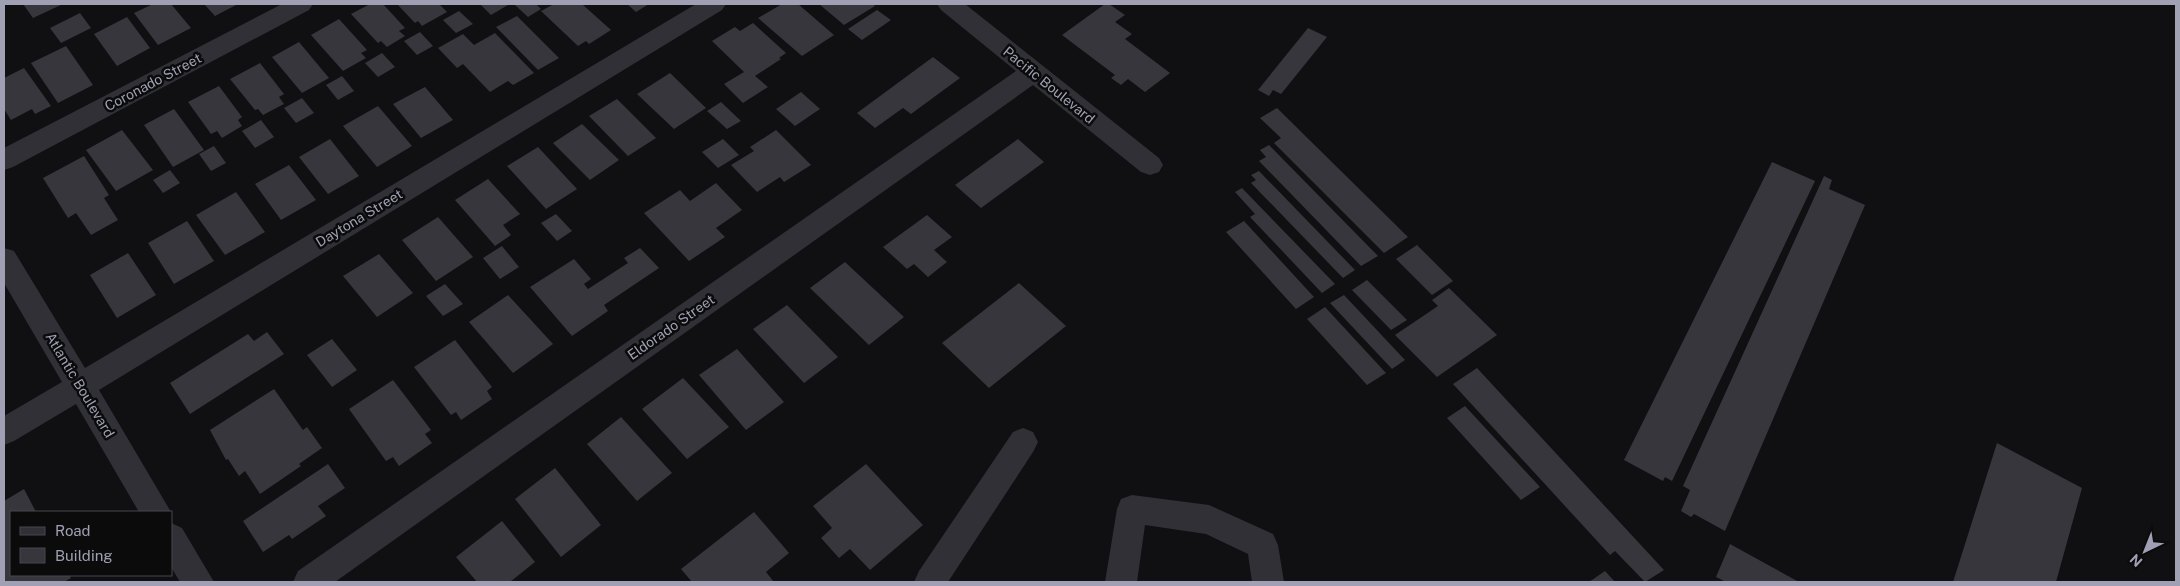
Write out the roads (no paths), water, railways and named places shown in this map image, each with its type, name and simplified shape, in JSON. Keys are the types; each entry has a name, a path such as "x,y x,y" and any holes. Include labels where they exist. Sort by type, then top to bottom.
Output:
{"street":[{"name":"Coronado Street","path":"4,160 301,4"},
{"name":"Daytona Street","path":"4,432 714,4"},
{"name":"Pacific Boulevard","path":"949,4 1150,165"},
{"name":"Eldorado Street","path":"309,582 1033,72"},
{"name":"Atlantic Boulevard","path":"4,259 155,511"},
{"path":"930,582 1023,442"},
{"path":"1121,582 1132,509 1209,520 1262,545 1268,582"},
{"path":"172,540 198,582"}]}
